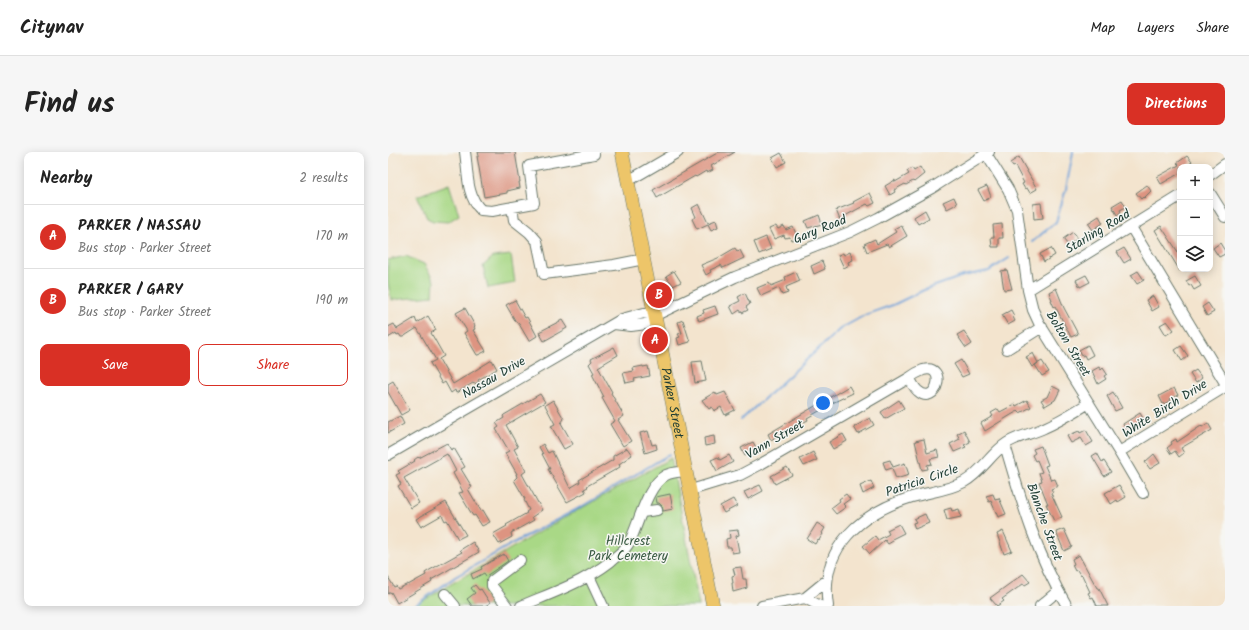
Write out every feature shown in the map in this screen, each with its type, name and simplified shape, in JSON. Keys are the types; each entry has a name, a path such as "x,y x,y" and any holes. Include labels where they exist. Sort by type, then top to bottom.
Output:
{"main road":[{"name":"Parker Street","path":"622,152 656,315 713,606"}],"street":[{"path":"466,152 471,197 481,210 492,210 534,203 529,166 598,153"},
{"path":"628,181 678,152"},
{"name":"Bolton Street","path":"987,153 1008,190 1017,210 1028,290 1033,310 1143,493"},
{"name":"Gary Road","path":"656,315 735,277 850,232 932,188 987,153"},
{"path":"1213,173 1225,164"},
{"path":"1213,197 1225,217"},
{"name":"Starling Road","path":"1028,290 1177,198"},
{"path":"512,207 514,220 529,232 537,241 544,274 614,265 644,259"},
{"path":"1131,227 1225,384"},
{"name":"Nassau Drive","path":"388,455 614,324 631,326 646,324 656,315"},
{"path":"1007,349 1042,327"},
{"name":"Vann Street","path":"691,490 740,475 909,378"},
{"name":"White Birch Drive","path":"1119,452 1225,388"},
{"name":"Patricia Circle","path":"828,606 827,580 830,565 838,548 849,532 864,520 881,510 910,497 956,486 964,482 979,471 1005,444 1056,423 1089,403"},
{"name":"Blanche Street","path":"1005,444 1028,520 1045,564 1067,606"},
{"path":"521,606 589,576 604,567 624,550 630,542 648,498 660,480 668,474 687,471"},
{"path":"642,512 657,510"},
{"path":"507,606 492,586 492,581 520,560"},
{"path":"589,576 603,606"},
{"path":"762,606 805,598 827,580"},
{"path":"1040,606 1058,591"},
{"path":"445,594 455,606"},
{"path":"805,598 820,606"}],"green space":[{"path":"449,184 459,215 448,222 433,221 427,218 417,196"},
{"path":"511,255 515,283 488,288 483,266 493,257"},
{"path":"406,256 424,264 434,281 433,296 391,300 388,282 388,260"},
{"name":"Hillcrest Park Cemetery","path":"671,458 699,606 414,606 532,536"}],"building":[{"path":"478,152 515,152 520,188 507,191 507,193 484,197 477,156 479,156"},
{"path":"719,152 735,152 711,166 713,170 707,173 706,171 696,177 695,176 657,198 653,190"},
{"path":"781,153 786,162 777,167 772,158"},
{"path":"1187,156 1192,162 1190,164 1177,163"},
{"path":"1019,157 1037,189 1030,193 1022,184 1024,183 1015,166 1013,167 1010,163"},
{"path":"1177,166 1177,175 1161,184 1157,177"},
{"path":"920,167 924,174 914,182 905,184 894,190 895,192 890,195 885,186 909,174 907,171 912,168 914,171"},
{"path":"1147,185 1151,191 1141,199 1136,193"},
{"path":"987,186 991,197 984,201 978,190"},
{"path":"870,193 875,203 869,206 867,204 840,220 836,210 854,203 853,202"},
{"path":"954,197 957,204 947,209 943,202"},
{"path":"1122,200 1126,207 1120,210 1121,212 1117,215 1112,206"},
{"path":"1041,203 1043,218 1034,219 1033,204"},
{"path":"699,204 708,223 716,220 718,227 711,230 708,224 697,229 692,219 696,217 692,208"},
{"path":"925,210 929,218 918,224 914,217"},
{"path":"819,215 822,224 808,228 805,221"},
{"path":"1099,216 1103,223 1093,230 1088,223"},
{"path":"1002,224 1003,238 999,238 999,247 992,247 991,237 994,237 993,225"},
{"path":"901,225 907,236 889,247 887,244 867,252 864,244 875,239 877,244 896,232 894,229"},
{"path":"776,226 778,229 784,226 786,230 793,227 798,238 791,240 790,237 785,238 784,235 774,239 769,229"},
{"path":"1161,226 1177,250 1177,266 1155,230"},
{"path":"1073,232 1077,239 1068,245 1063,239"},
{"path":"766,237 771,249 759,254 754,242"},
{"path":"1220,243 1225,251 1225,254 1219,257 1213,248"},
{"path":"735,248 737,251 740,250 744,258 723,268 721,265 710,270 711,272 706,275 701,265 718,258"},
{"path":"1051,248 1055,255 1044,262 1040,254"},
{"path":"1124,248 1131,259 1124,263 1117,252"},
{"path":"850,252 853,260 848,262 849,265 844,268 838,255 843,253 844,255"},
{"path":"822,261 825,269 814,274 811,266"},
{"path":"1007,270 1012,289 1004,290 1001,271"},
{"path":"674,271 681,282 673,286 666,276"},
{"path":"1138,271 1144,280 1137,284 1131,275"},
{"path":"796,272 800,281 786,287 788,293 782,295 779,288 761,296 757,288 769,283 771,286 786,280 785,277"},
{"path":"1086,275 1090,282 1080,287 1076,280"},
{"path":"1195,276 1201,286 1194,290 1186,281"},
{"path":"1056,288 1064,308 1078,334 1071,337 1051,300 1049,292"},
{"path":"745,293 750,304 746,307 748,310 742,313 740,310 734,314 730,306 740,301 738,297"},
{"path":"1153,296 1159,307 1152,311 1146,300"},
{"path":"515,300 525,318 527,317 537,336 529,341 506,305"},
{"path":"1208,303 1214,312 1207,316 1202,307"},
{"path":"715,306 718,314 699,321 697,316 704,313 703,310"},
{"path":"465,308 475,326 475,329 473,330 486,351 478,355 464,333 467,331 456,313"},
{"path":"1011,310 1015,321 1008,325 1002,315"},
{"path":"428,316 436,330 431,333 444,356 439,359 453,384 492,360 497,369 478,380 479,382 473,383 456,393 455,390 451,393 445,382 442,384 430,363 436,360 417,328 403,337 399,334 397,335 396,333 388,338 388,327 394,324 397,329 415,318 417,323"},
{"path":"562,320 567,328 544,341 539,332"},
{"path":"683,320 690,342 679,345 677,338 680,337 678,334 682,333 678,322"},
{"path":"1167,321 1174,330 1166,335 1160,325"},
{"path":"964,331 972,344 966,348 957,335"},
{"path":"1088,345 1093,355 1086,359 1084,355 1082,356 1079,350"},
{"path":"1181,346 1188,356 1182,361 1175,350"},
{"path":"614,347 618,355 598,367 624,416 618,420 631,441 623,446 610,424 615,421 602,398 604,397 592,374 594,373 589,364 592,361 591,359"},
{"path":"1033,353 1038,363 1032,367 1026,357"},
{"path":"961,360 969,374 962,377 954,364"},
{"path":"702,361 706,381 695,383 692,362"},
{"path":"1042,361 1049,372 1042,376 1035,365"},
{"path":"648,366 650,376 634,379 635,381 626,383 623,373 634,371 633,368"},
{"path":"1099,367 1101,370 1103,368 1107,374 1104,376 1106,379 1098,384 1092,371"},
{"path":"1196,370 1202,378 1196,383 1190,374"},
{"path":"393,381 410,410 401,415 388,392 388,384"},
{"path":"849,386 853,393 828,405 807,418 808,420 800,424 799,423 771,440 768,434"},
{"path":"1052,386 1060,390 1055,400 1045,406 1041,400 1047,397"},
{"path":"1174,388 1178,395 1170,399 1171,401 1163,404 1159,396"},
{"path":"715,392 717,395 725,392 735,410 725,415 721,407 714,411 712,407 709,409 702,400"},
{"path":"1113,392 1122,408 1115,411 1107,396"},
{"path":"540,394 545,402 506,425 518,447 514,449 526,471 522,474 542,510 532,517 534,520 511,533 512,537 499,544 493,534 527,513 526,512 529,510 524,500 525,499 514,480 517,477 517,474 505,453 509,451 496,429 499,427 496,423 504,418 504,415"},
{"path":"553,400 564,419 561,423 573,444 564,449 551,426 555,424 545,405"},
{"path":"899,400 904,408 885,419 881,412"},
{"path":"1027,400 1031,407 1020,413 1018,411 985,431 981,423 993,416 991,413 998,409 1000,412 1015,404 1016,406"},
{"path":"1140,413 1144,420 1126,430 1123,424"},
{"path":"400,416 404,424 388,433 388,422"},
{"path":"870,418 874,425 858,434 854,427"},
{"path":"1208,423 1212,430 1181,448 1184,453 1179,457 1175,451 1171,454 1167,448 1172,444 1171,442 1176,439 1177,442"},
{"path":"964,430 970,442 964,445 966,447 954,452 950,444 960,439 957,434"},
{"path":"1086,430 1093,442 1086,446 1081,438 1071,443 1067,436 1079,431 1080,433"},
{"path":"648,431 652,445 656,444 657,449 645,453 640,433"},
{"path":"843,434 847,441 833,449 829,442"},
{"path":"714,436 715,444 705,446 704,438"},
{"path":"924,439 927,453 937,450 939,457 930,459 932,464 927,465 928,469 922,470 915,441"},
{"path":"753,442 757,449 745,456 741,448"},
{"path":"447,443 451,450 454,448 465,467 461,469 472,487 468,489 481,511 483,510 490,522 482,526 475,515 473,516 459,493 463,492 453,473 456,471 447,454 404,478 419,503 411,508 398,486 401,484 396,475 400,473 398,471 415,461 414,460 418,457 419,458"},
{"path":"543,444 548,453 552,451 570,488 580,482 579,480 613,460 613,456 627,448 632,455 619,464 620,467 587,486 588,487 584,489 586,492 567,502 548,469 550,469 539,447"},
{"path":"1041,446 1048,465 1045,466 1051,480 1055,479 1058,486 1051,489 1053,492 1051,493 1062,517 1054,521 1046,504 1048,504 1039,482 1042,481 1039,473 1042,472 1037,460 1035,461 1032,455 1035,453 1033,449"},
{"path":"813,452 817,460 804,466 800,459"},
{"path":"1097,453 1102,462 1104,461 1111,472 1104,476 1092,456"},
{"path":"1154,454 1160,463 1150,469 1145,462"},
{"path":"729,455 733,462 717,471 711,460 718,457 720,460"},
{"path":"890,460 893,467 905,463 909,475 896,479 892,468 886,470 883,462"},
{"path":"787,467 792,475 775,484 771,476"},
{"path":"871,481 874,488 863,494 860,486"},
{"path":"760,485 763,491 748,499 744,492"},
{"path":"1119,485 1126,497 1111,504 1105,493"},
{"path":"670,494 673,509 663,511 662,506 657,503 656,497"},
{"path":"846,494 850,499 843,504 846,507 836,514 831,508"},
{"path":"993,494 995,499 999,498 1006,514 998,517 991,501 989,502 986,496"},
{"path":"733,499 737,506 724,513 720,506"},
{"path":"446,502 466,535 458,539 447,520 445,521 442,515 421,527 416,519"},
{"path":"951,508 952,511 959,509 961,517 947,520 944,510"},
{"path":"925,514 929,523 915,529 913,523 916,522 914,519"},
{"path":"817,523 825,528 822,533 823,534 815,544 807,539"},
{"path":"899,524 904,533 892,539 893,541 888,544 885,540 870,554 863,546 875,536 878,540 889,534 887,530"},
{"path":"1064,529 1072,547 1064,551 1056,532"},
{"path":"738,530 739,535 736,536 739,552 732,553 731,547 727,547 726,539 730,538 729,531"},
{"path":"1003,531 1012,551 1004,554 997,534"},
{"path":"473,542 479,552 431,580 432,582 397,603 391,592 388,594 388,577 394,587 396,586 398,589 408,585 426,575 425,573 428,571 462,552 460,550"},
{"path":"504,554 508,561 486,576 484,573 473,579 471,574 482,569 481,567"},
{"path":"1079,555 1108,606 1097,606 1093,597 1091,598 1088,593 1090,592 1082,575 1081,576 1077,570 1075,571 1072,565 1074,564 1072,559"},
{"path":"741,567 743,579 746,579 747,588 733,592 732,576 735,575 733,568"},
{"path":"1023,574 1030,582 1025,585 1023,584 1002,599 1004,601 997,606 990,598"},
{"path":"475,585 479,590 481,589 490,603 485,606 472,606 467,599 475,593 471,588"}],"waterway":[{"path":"1032,242 1056,222 1066,189 1073,152"},
{"path":"741,420 840,329 865,315 893,305 924,290 963,276 989,271 1009,258"},
{"path":"414,606 455,577 515,542 581,507 670,454"}],"place":[{"name":"PARKER / GARY","path":"659,295"},
{"name":"PARKER / NASSAU","path":"655,340"}]}
